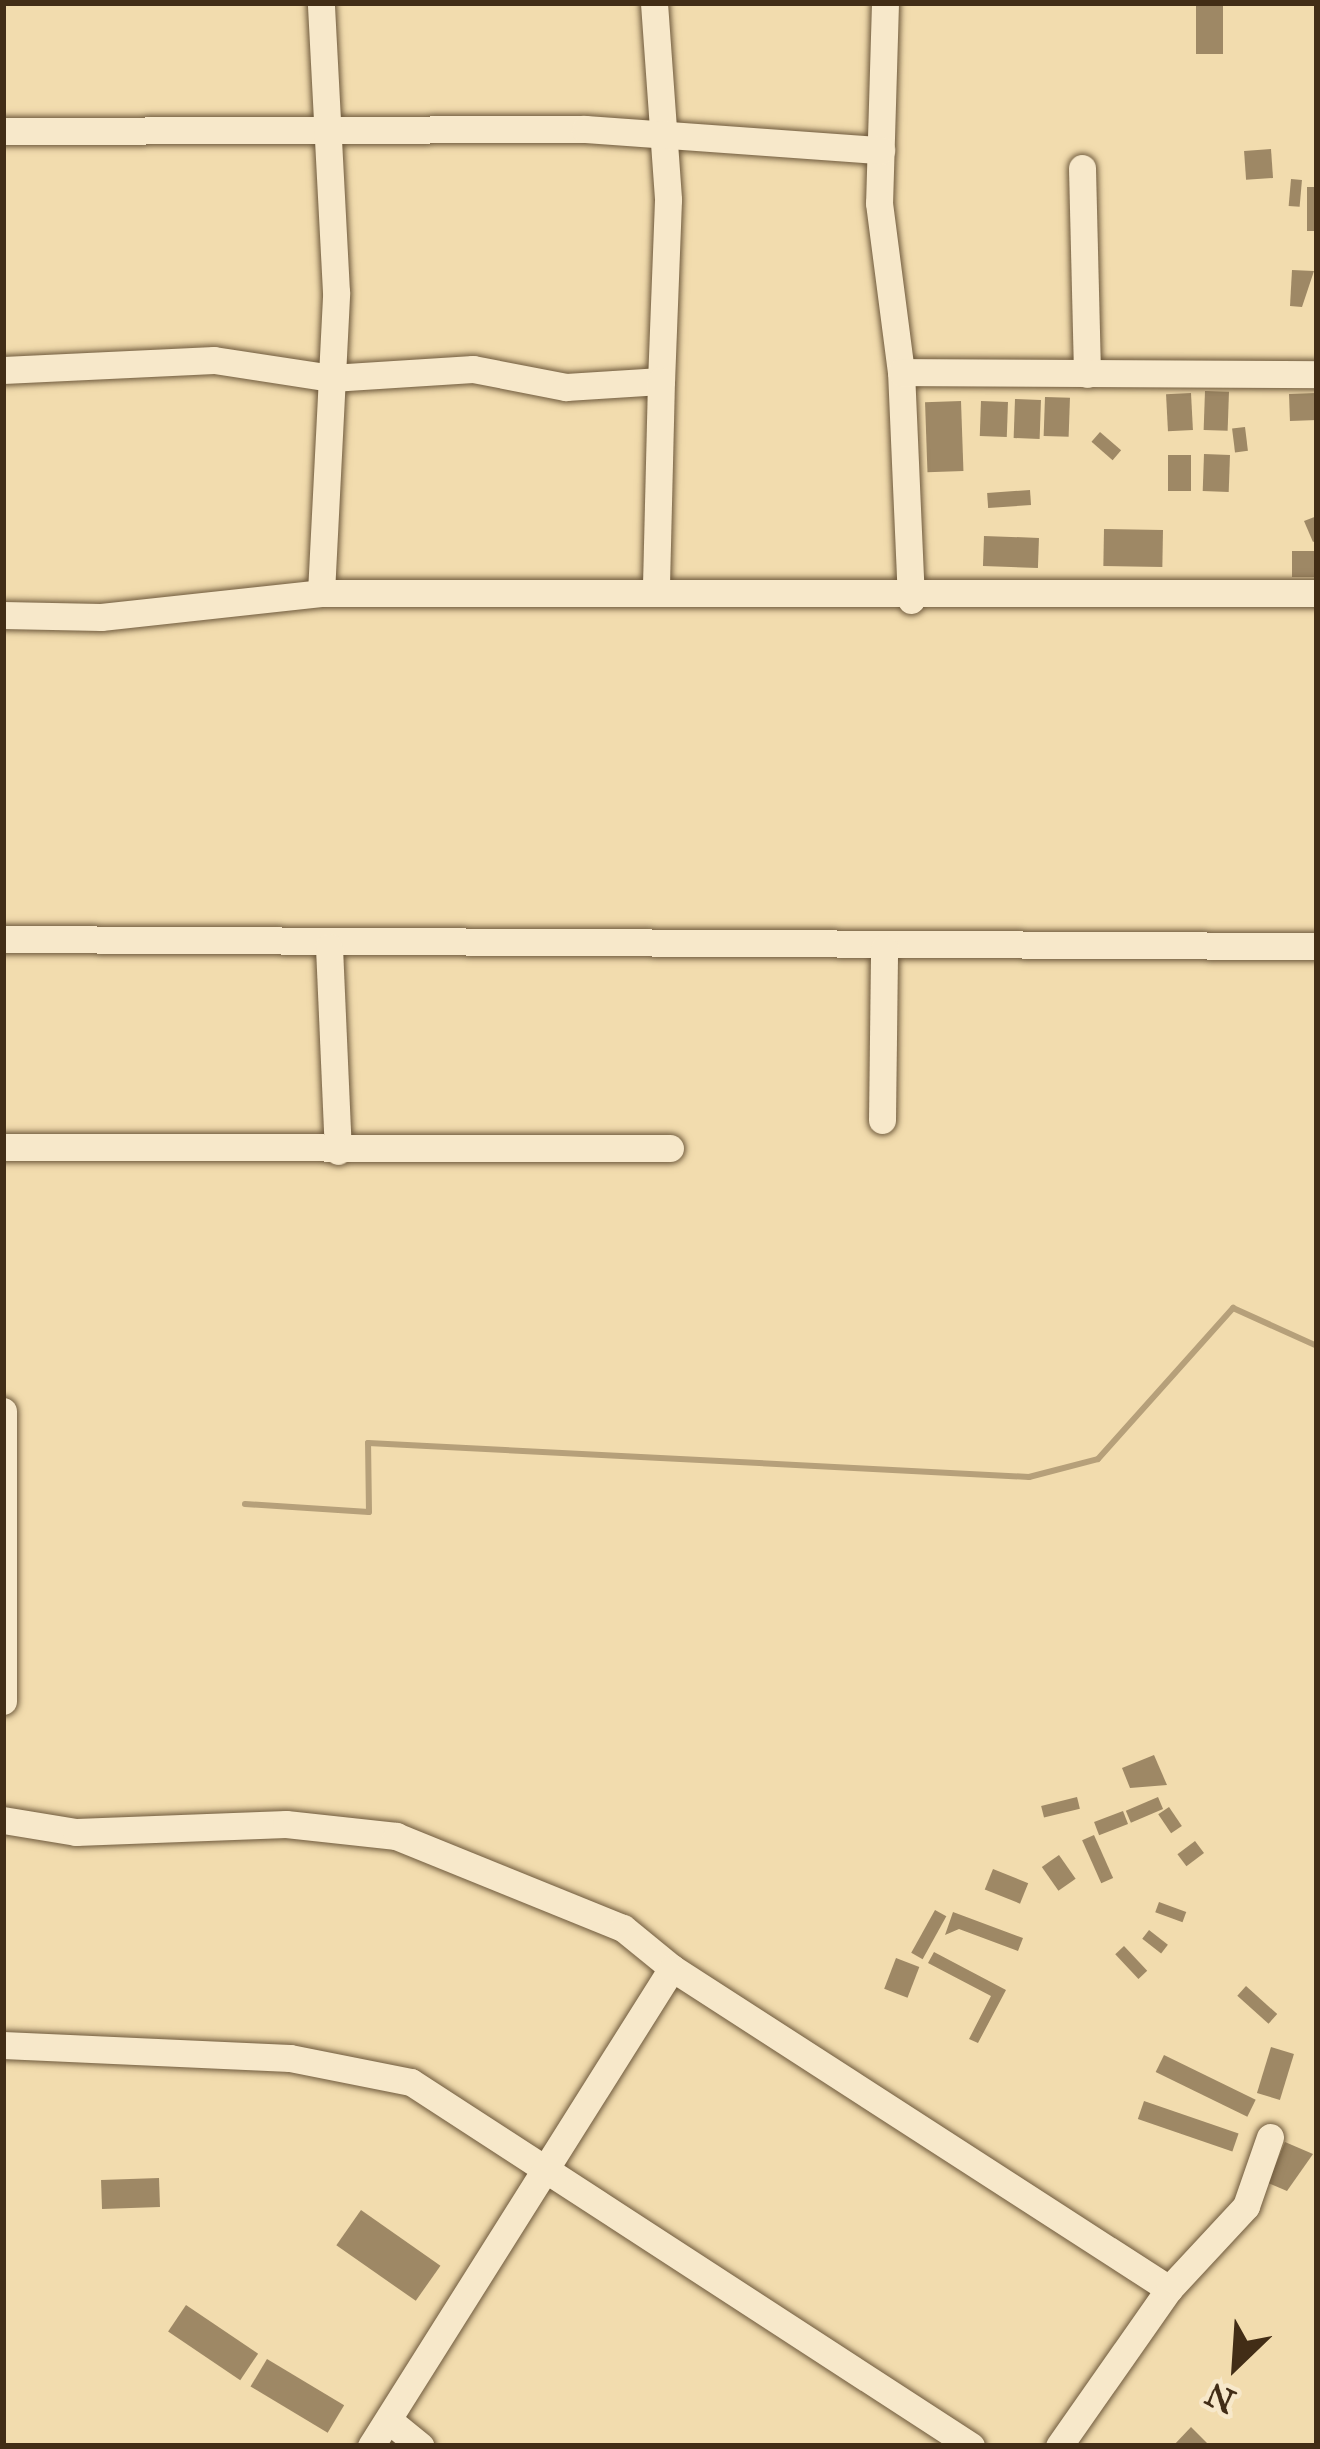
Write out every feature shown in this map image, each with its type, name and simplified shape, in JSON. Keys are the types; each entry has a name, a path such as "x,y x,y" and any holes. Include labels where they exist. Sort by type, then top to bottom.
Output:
{"street":[{"path":"321,593 332,379 322,3"},
{"path":"654,3 658,137 668,200 656,592"},
{"path":"885,3 881,150 901,372 910,600"},
{"path":"3,131 327,127 658,137 881,150"},
{"path":"1082,168 1088,374"},
{"path":"3,370 214,360 332,379 473,369 566,387 661,381"},
{"path":"901,372 1317,374"},
{"path":"3,614 101,617 321,593 656,592 910,600 1317,593"},
{"path":"3,939 329,946 1317,946"},
{"path":"329,946 338,1151"},
{"path":"882,1120 884,948"},
{"path":"3,1147 670,1148"},
{"path":"3,1411 3,1701"},
{"path":"3,1820 76,1832 286,1824 396,1836 623,1928 672,1968 1169,2289"},
{"path":"371,2446 392,2422 552,2172 672,1968"},
{"path":"3,2045 352,2064 411,2082 971,2446"},
{"path":"1059,2446 1169,2289 1246,2206 1270,2137"},
{"path":"392,2422 422,2446"}],"building":[{"path":"1196,3 1223,3 1223,54 1196,54"},
{"path":"1271,149 1273,178 1246,180 1244,151"},
{"path":"1291,179 1302,180 1300,207 1289,206"},
{"path":"1307,187 1317,187 1317,231 1307,231"},
{"path":"1292,270 1314,271 1302,307 1290,306"},
{"path":"1205,391 1229,392 1228,431 1204,430"},
{"path":"1191,393 1193,430 1168,431 1166,394"},
{"path":"1316,393 1317,420 1290,421 1289,394"},
{"path":"1045,397 1070,398 1069,437 1044,436"},
{"path":"1015,399 1041,400 1040,439 1014,438"},
{"path":"961,401 963,471 927,472 925,402"},
{"path":"981,401 1008,402 1007,437 980,436"},
{"path":"1245,427 1248,451 1235,452 1232,429"},
{"path":"1100,432 1121,450 1113,460 1091,442"},
{"path":"1204,454 1230,455 1229,492 1203,491"},
{"path":"1168,455 1191,455 1191,491 1168,491"},
{"path":"1030,490 1031,505 988,508 987,493"},
{"path":"1317,516 1317,540 1313,542 1304,521"},
{"path":"1104,529 1163,530 1162,567 1103,566"},
{"path":"984,536 1039,538 1038,568 983,566"},
{"path":"1292,551 1317,551 1317,577 1292,577"},
{"path":"1154,1755 1167,1785 1130,1788 1122,1768"},
{"path":"1077,1797 1080,1809 1044,1818 1041,1806"},
{"path":"1158,1797 1163,1809 1131,1823 1126,1811"},
{"path":"1169,1807 1182,1826 1171,1833 1158,1814"},
{"path":"1123,1811 1128,1824 1099,1835 1094,1822"},
{"path":"1094,1835 1113,1878 1101,1883 1082,1840"},
{"path":"1195,1841 1204,1853 1186,1866 1177,1854"},
{"path":"1059,1855 1076,1879 1058,1891 1042,1867"},
{"path":"993,1869 1028,1883 1020,1904 985,1889"},
{"path":"1159,1902 1186,1912 1182,1922 1155,1912"},
{"path":"935,1910 946,1916 923,1959 911,1953"},
{"path":"953,1912 1023,1938 1018,1951 959,1929 945,1935"},
{"path":"1149,1930 1168,1945 1161,1953 1142,1939"},
{"path":"1124,1946 1147,1971 1138,1979 1115,1954"},
{"path":"934,1952 1006,1990 978,2043 969,2039 991,1996 928,1963"},
{"path":"896,1958 919,1967 908,1998 884,1989"},
{"path":"1246,1986 1277,2014 1269,2024 1237,1996"},
{"path":"1271,2047 1294,2054 1280,2100 1257,2093"},
{"path":"1164,2055 1256,2100 1247,2117 1156,2072"},
{"path":"1144,2101 1239,2134 1232,2152 1138,2119"},
{"path":"1285,2142 1313,2154 1287,2191 1268,2183"},
{"path":"159,2178 160,2207 102,2209 101,2180"},
{"path":"361,2210 440,2266 416,2301 336,2245"},
{"path":"186,2305 258,2354 240,2380 168,2332"},
{"path":"267,2359 344,2405 328,2433 251,2386"},
{"path":"1191,2427 1210,2446 1173,2446"}],"waterway":[{"path":"245,1504 369,1512 368,1443 1029,1477 1098,1459 1233,1308 1317,1346"}]}
